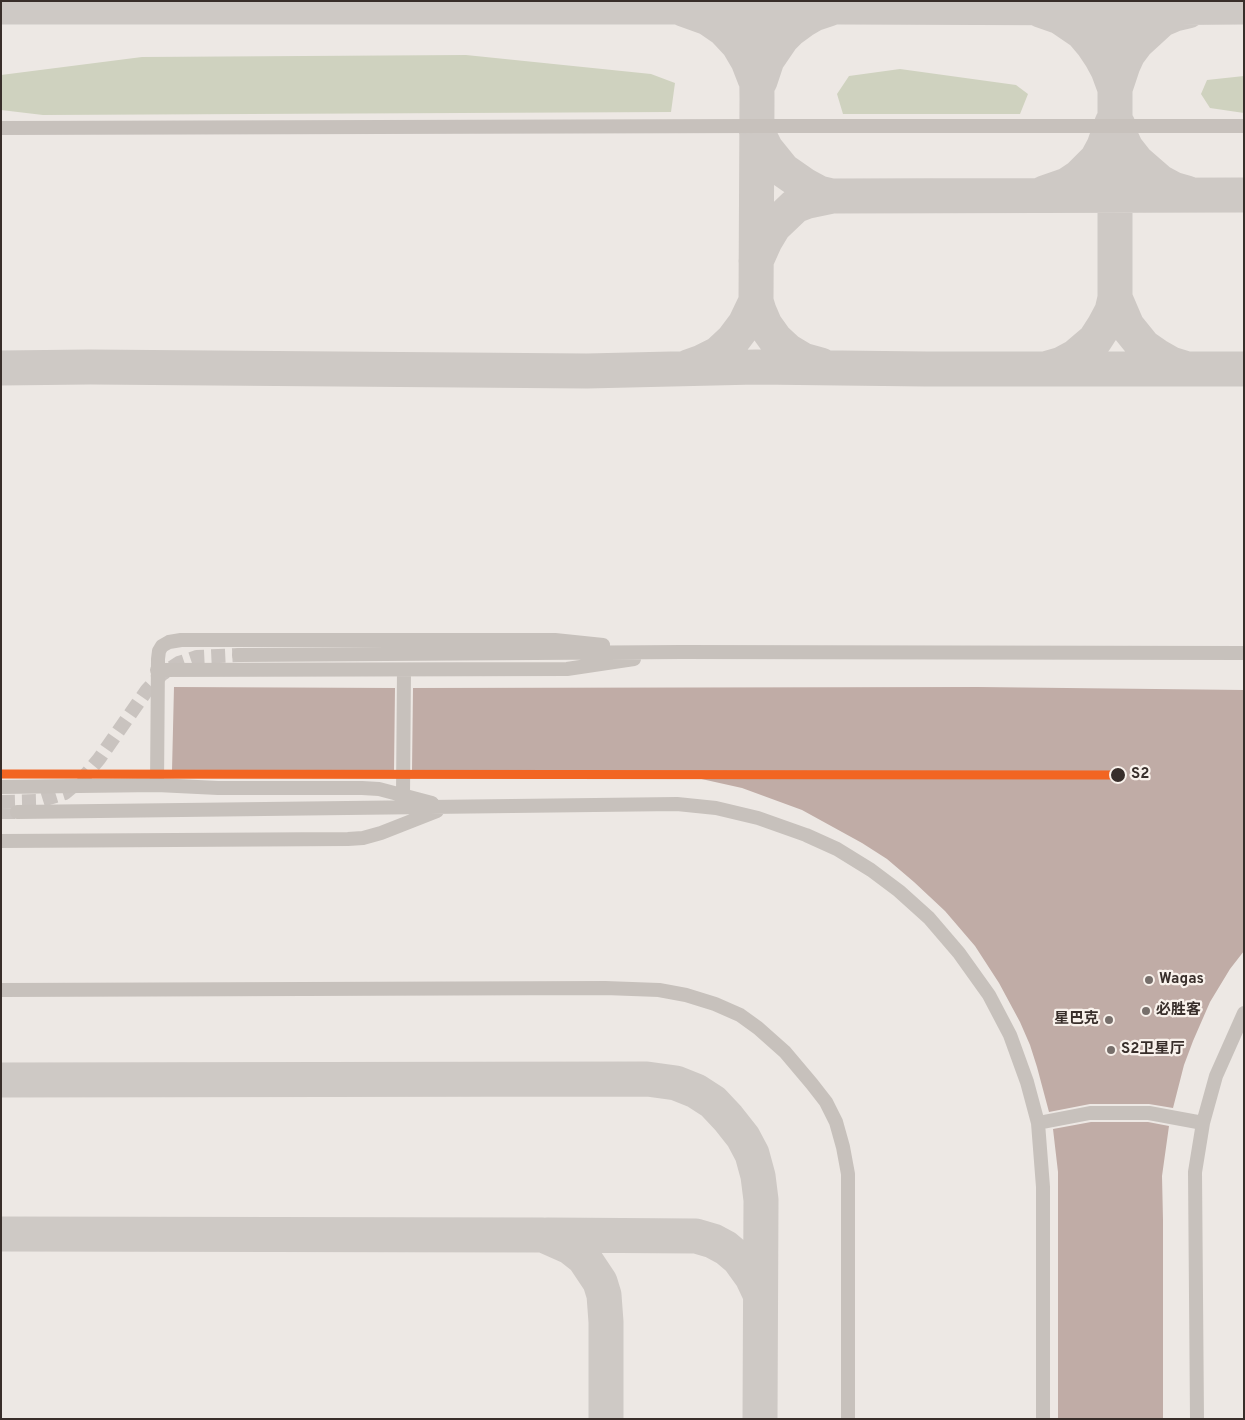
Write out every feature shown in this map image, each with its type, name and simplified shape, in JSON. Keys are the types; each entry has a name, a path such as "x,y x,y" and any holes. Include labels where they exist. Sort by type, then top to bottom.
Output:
{"lane":[{"path":"1,128 1244,126"},
{"path":"157,785 158,659 162,646 169,642 181,640 555,640 681,652"},
{"path":"239,655 681,652 1244,653"},
{"path":"158,670 567,670 681,652"},
{"path":"403,795 404,670"},
{"path":"1,787 157,785 218,788 362,788 380,789 447,808"},
{"path":"17,812 677,804 716,808 758,818 806,835 837,849 899,891 929,918 964,960 989,995 1010,1035 1027,1082 1038,1123 1043,1187 1043,1419"},
{"path":"1,841 364,838 447,808"},
{"path":"1,990 605,988 659,990 686,995 715,1004 740,1015 785,1052 812,1084 826,1102 836,1122 843,1147 848,1174 848,1419"},
{"path":"1197,1419 1195,1172 1203,1123 1216,1076 1244,1013"},
{"path":"1038,1123 1090,1113 1150,1113 1203,1123"}],"green space":[{"path":"466,55 651,74 675,83 671,112 43,115 1,110 1,75 142,57"},
{"path":"900,69 1016,85 1028,94 1020,114 843,114 837,94 849,76"},
{"path":"1244,76 1244,113 1210,108 1201,94 1207,80"}],"building":[{"path":"174,687 395,688 394,771 172,771"},
{"name":"S2卫星厅","path":"978,687 1244,690 1244,951 1230,969 1210,1002 1184,1065 1173,1108 1149,1104 1090,1104 1049,1112 1030,1045 1020,1022 999,983 975,946 945,911 887,859 802,810 742,788 688,776 641,771 412,771 413,688"},
{"path":"1091,1122 1148,1122 1169,1126 1162,1176 1163,1419 1058,1419 1058,1172 1053,1129"}],"taxiway":[{"path":"756,1 756,301 765,325 775,339 788,351 803,360 821,365"},
{"path":"1048,368 1062,364 1075,357 1095,340 1112,311 1115,298 1115,1"},
{"path":"1,7 1244,7"},
{"path":"683,9 708,18 724,29 738,44 748,61 755,79"},
{"path":"760,81 767,60 782,38 802,21 814,14 829,9"},
{"path":"1040,10 1060,17 1082,32 1101,57 1115,89 1128,54 1137,42 1161,20 1188,11"},
{"path":"1044,193 1067,185 1079,177 1097,159 1112,123"},
{"path":"1118,125 1126,148 1137,162 1160,182 1173,189 1187,193"},
{"path":"756,129 766,149 783,170 819,193 832,196"},
{"path":"756,261 774,226 795,206 832,196 1244,195"},
{"path":"1115,298 1127,326 1144,347 1171,364 1184,368"},
{"path":"688,367 718,354 733,340 745,324 756,301"},
{"path":"1,368 587,371 756,367 1244,369"},
{"path":"1,1080 647,1079 676,1083 696,1091 713,1102 743,1137 752,1154 758,1176 761,1200 760,1419"},
{"path":"1,1234 543,1235 570,1247 584,1258 600,1282 604,1295 606,1322 606,1419"},
{"path":"547,1235 696,1236 713,1241 726,1248 739,1259 752,1277 760,1294"}],"tunnel":[{"path":"1,802 39,801 65,793 84,777 99,759 147,690 162,674 179,663 197,657 239,655"},
{"path":"1,812 17,812"}],"transit line":[{"path":"1,774 1118,775"}],"place":[{"name":"S2","path":"1118,775"},
{"name":"Wagas","path":"1149,980"},
{"name":"必胜客","path":"1146,1011"},
{"name":"星巴克","path":"1109,1020"},
{"name":"S2卫星厅","path":"1111,1050"}]}
